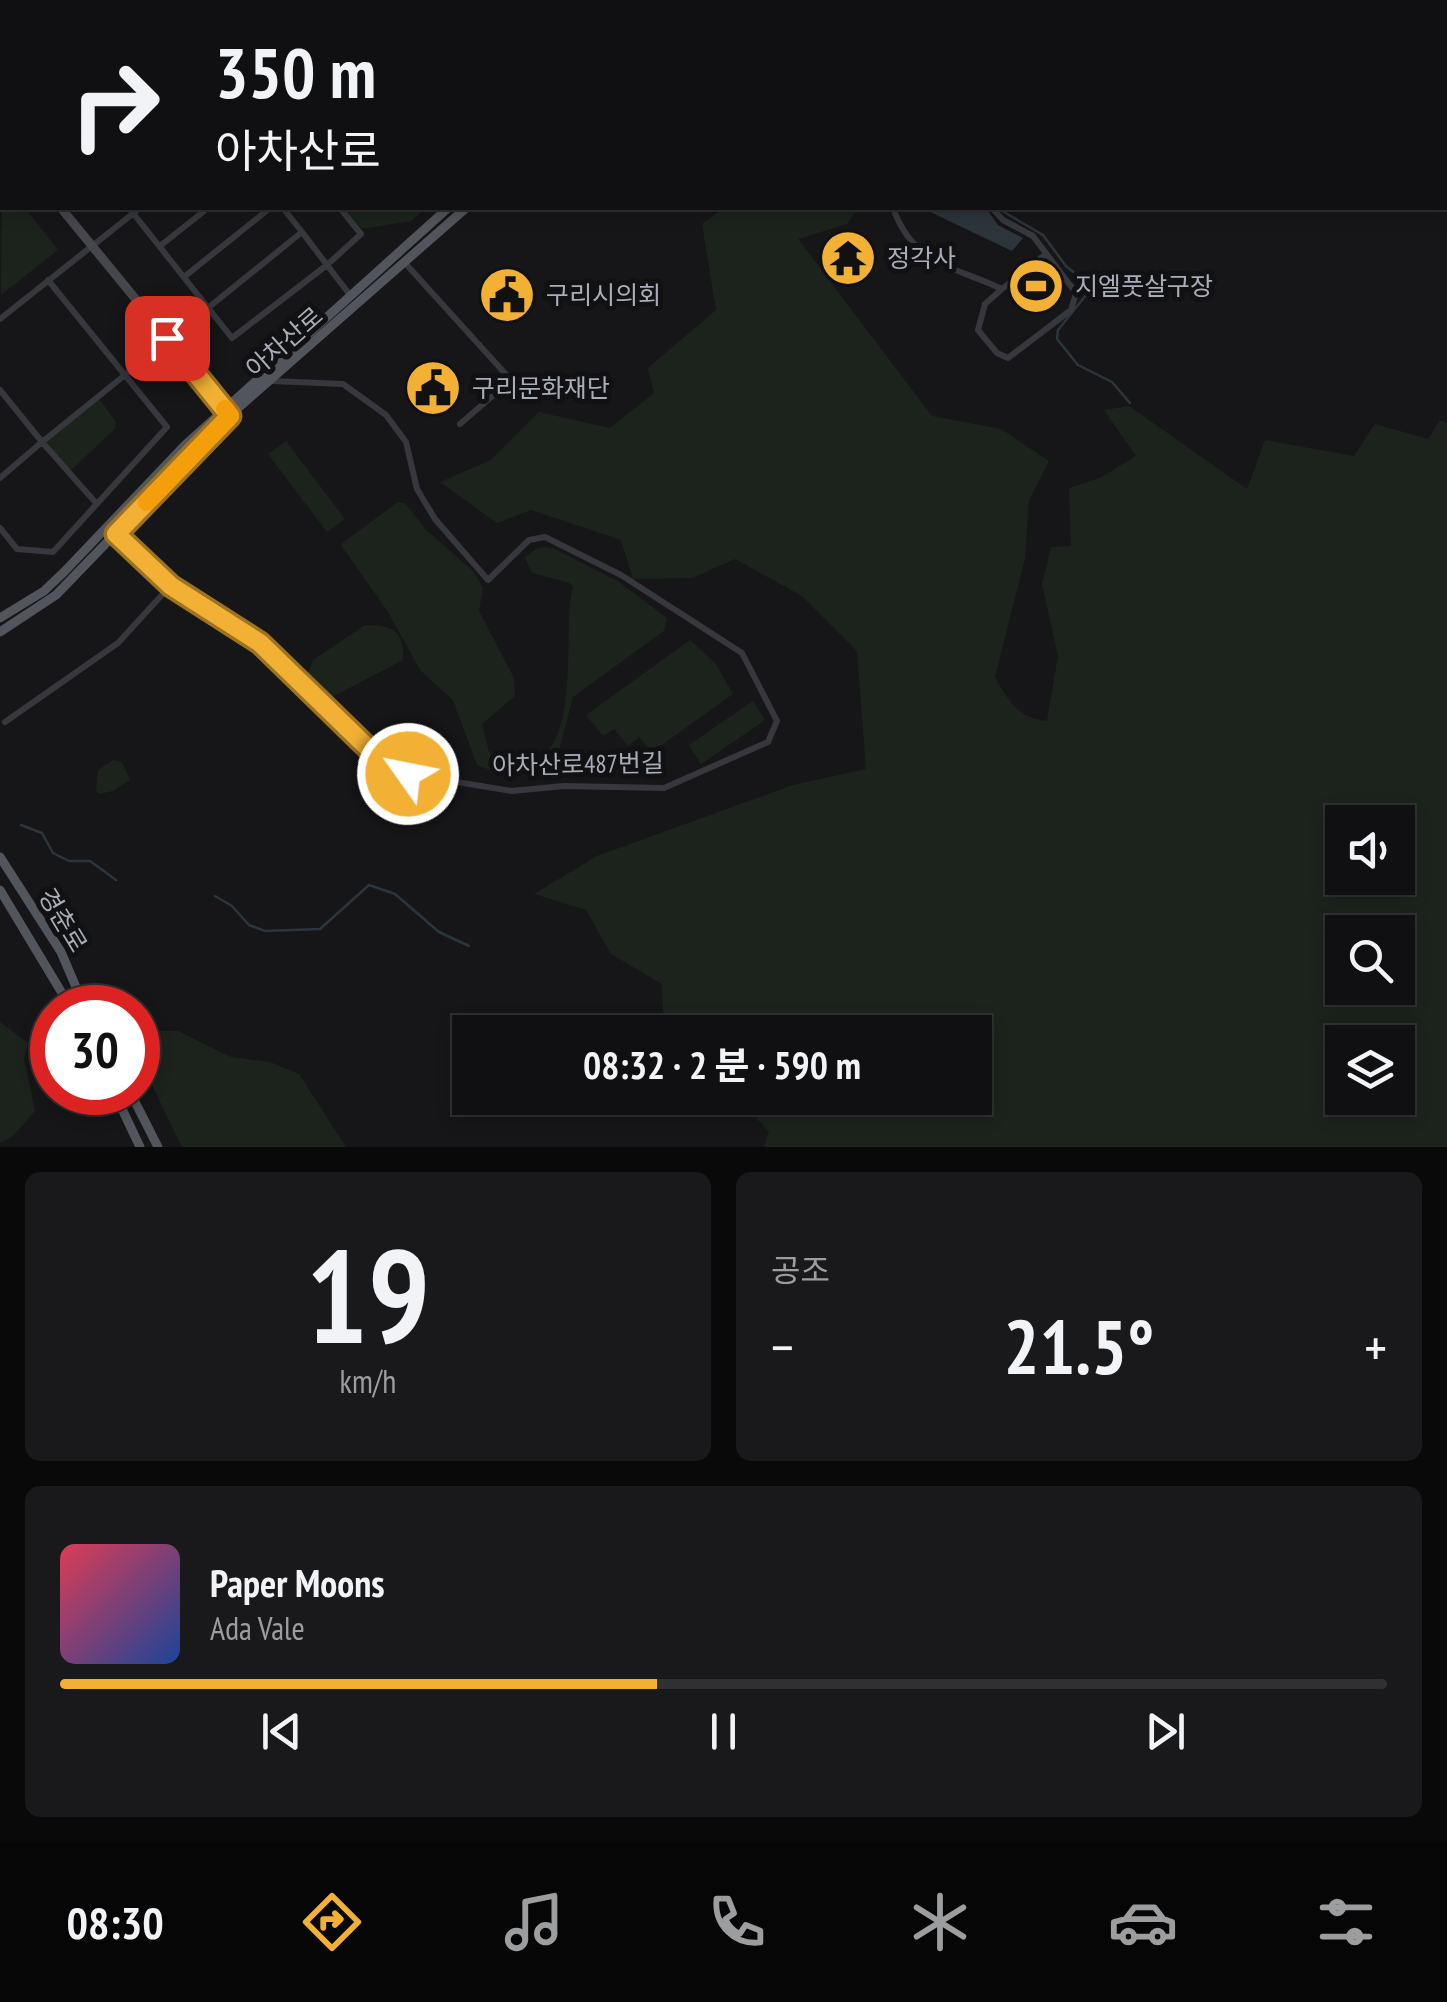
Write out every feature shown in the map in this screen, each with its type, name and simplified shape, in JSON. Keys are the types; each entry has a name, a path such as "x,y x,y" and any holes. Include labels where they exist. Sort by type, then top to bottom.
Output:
{"main road":[{"name":"아차산로","path":"0,618 44,591 107,524 446,210"},
{"name":"아차산로","path":"0,632 56,594 227,412 270,381 464,210"},
{"name":"경춘로","path":"0,857 61,952 75,985"},
{"name":"경춘로","path":"0,890 59,985"},
{"path":"125,1115 140,1147"},
{"path":"142,1115 158,1147"}],"street":[{"path":"63,210 227,412"},
{"path":"0,318 133,210"},
{"path":"135,210 232,338 361,234 342,210"},
{"path":"160,246 205,210"},
{"path":"184,277 268,210"},
{"path":"284,210 350,295"},
{"path":"893,210 898,224 928,258 948,270 966,272 1002,289"},
{"path":"994,210 1033,236 1076,293 1071,310 1008,358 997,353 978,330 985,304 1046,254"},
{"path":"0,478 206,306 302,232"},
{"path":"405,263 512,380 460,424"},
{"path":"0,528 17,549 53,552 167,427 48,280"},
{"name":"아차산로487번길","path":"107,524 171,586 260,643 372,752 408,774 512,791 564,786 664,788 768,742 777,721 742,653 621,575 545,537 529,540 488,580 435,519 418,489 406,442 386,415 343,384 270,381"},
{"path":"0,390 96,503"},
{"path":"6,722 118,643 171,586"}],"shaded area":[{"path":"2,210 27,210 58,250 1,295"},
{"path":"346,210 424,210 411,221 362,229"},
{"path":"720,210 857,210 847,224 798,239 932,416 1001,429 1049,461 1029,500 1025,558 995,677 1015,707 1047,721 1058,656 1042,584 1051,547 1071,546 1069,488 1100,478 1136,456 1104,410 1129,406 1247,489 1265,440 1354,456 1375,424 1428,439 1440,420 1447,423 1447,1147 764,1147 769,1132 754,1115 992,1115 992,1015 663,1015 662,984 611,954 586,910 534,894 597,856 793,785 866,769 857,651 802,596 735,559 692,578 633,579 621,540 531,510 497,523 440,482 491,460 539,412 610,428 654,393 648,368 716,310 702,224"},
{"path":"926,210 987,210 998,225 1023,238 1012,251"},
{"name":"지엘풋살구장","path":"1045,263 1060,282 1026,309 1011,290"},
{"path":"97,396 116,422 115,429 69,472 42,442"},
{"path":"286,441 345,519 327,532 268,454"},
{"path":"398,502 405,503 426,530 473,571 483,588 479,611 514,678 515,696 482,724 489,752 500,755 502,760 524,763 543,756 556,739 567,688 573,587 532,573 525,558 542,547 555,549 619,582 667,618 665,630 573,697 558,754 546,770 500,774 477,765 453,700 421,671 386,609 343,548 341,544"},
{"path":"365,625 389,628 399,635 403,660 332,697 307,675 313,660"},
{"path":"690,640 716,664 733,694 652,752 639,737 628,746 614,729 603,736 586,715"},
{"path":"753,701 765,720 701,764 689,745"},
{"path":"113,760 122,762 130,780 113,791 99,794 98,770"},
{"path":"0,1022 28,1043 24,1059 31,1115 13,1136 0,1143"},
{"path":"160,1031 178,1031 231,1057 270,1062 299,1074 346,1147 182,1147 160,1102"}],"waterway":[{"path":"1004,210 1043,235 1066,266 1084,281 1086,295 1058,330 1057,339 1078,365 1112,382 1130,403"},
{"path":"21,825 42,833 53,853 69,861 90,861 116,880"},
{"path":"215,896 232,906 249,925 265,931 320,929 369,885 395,894 439,932 469,946"}],"slow traffic":[{"path":"147,502 230,416 225,409"}],"place":[{"name":"정각사","path":"848,258"},
{"name":"지엘풋살구장","path":"1036,286"},
{"name":"구리시의회","path":"507,295"},
{"name":"구리문화재단","path":"433,388"}],"route":[{"path":"167,338 230,416 116,534 171,586 260,643 372,752 408,774"}]}
